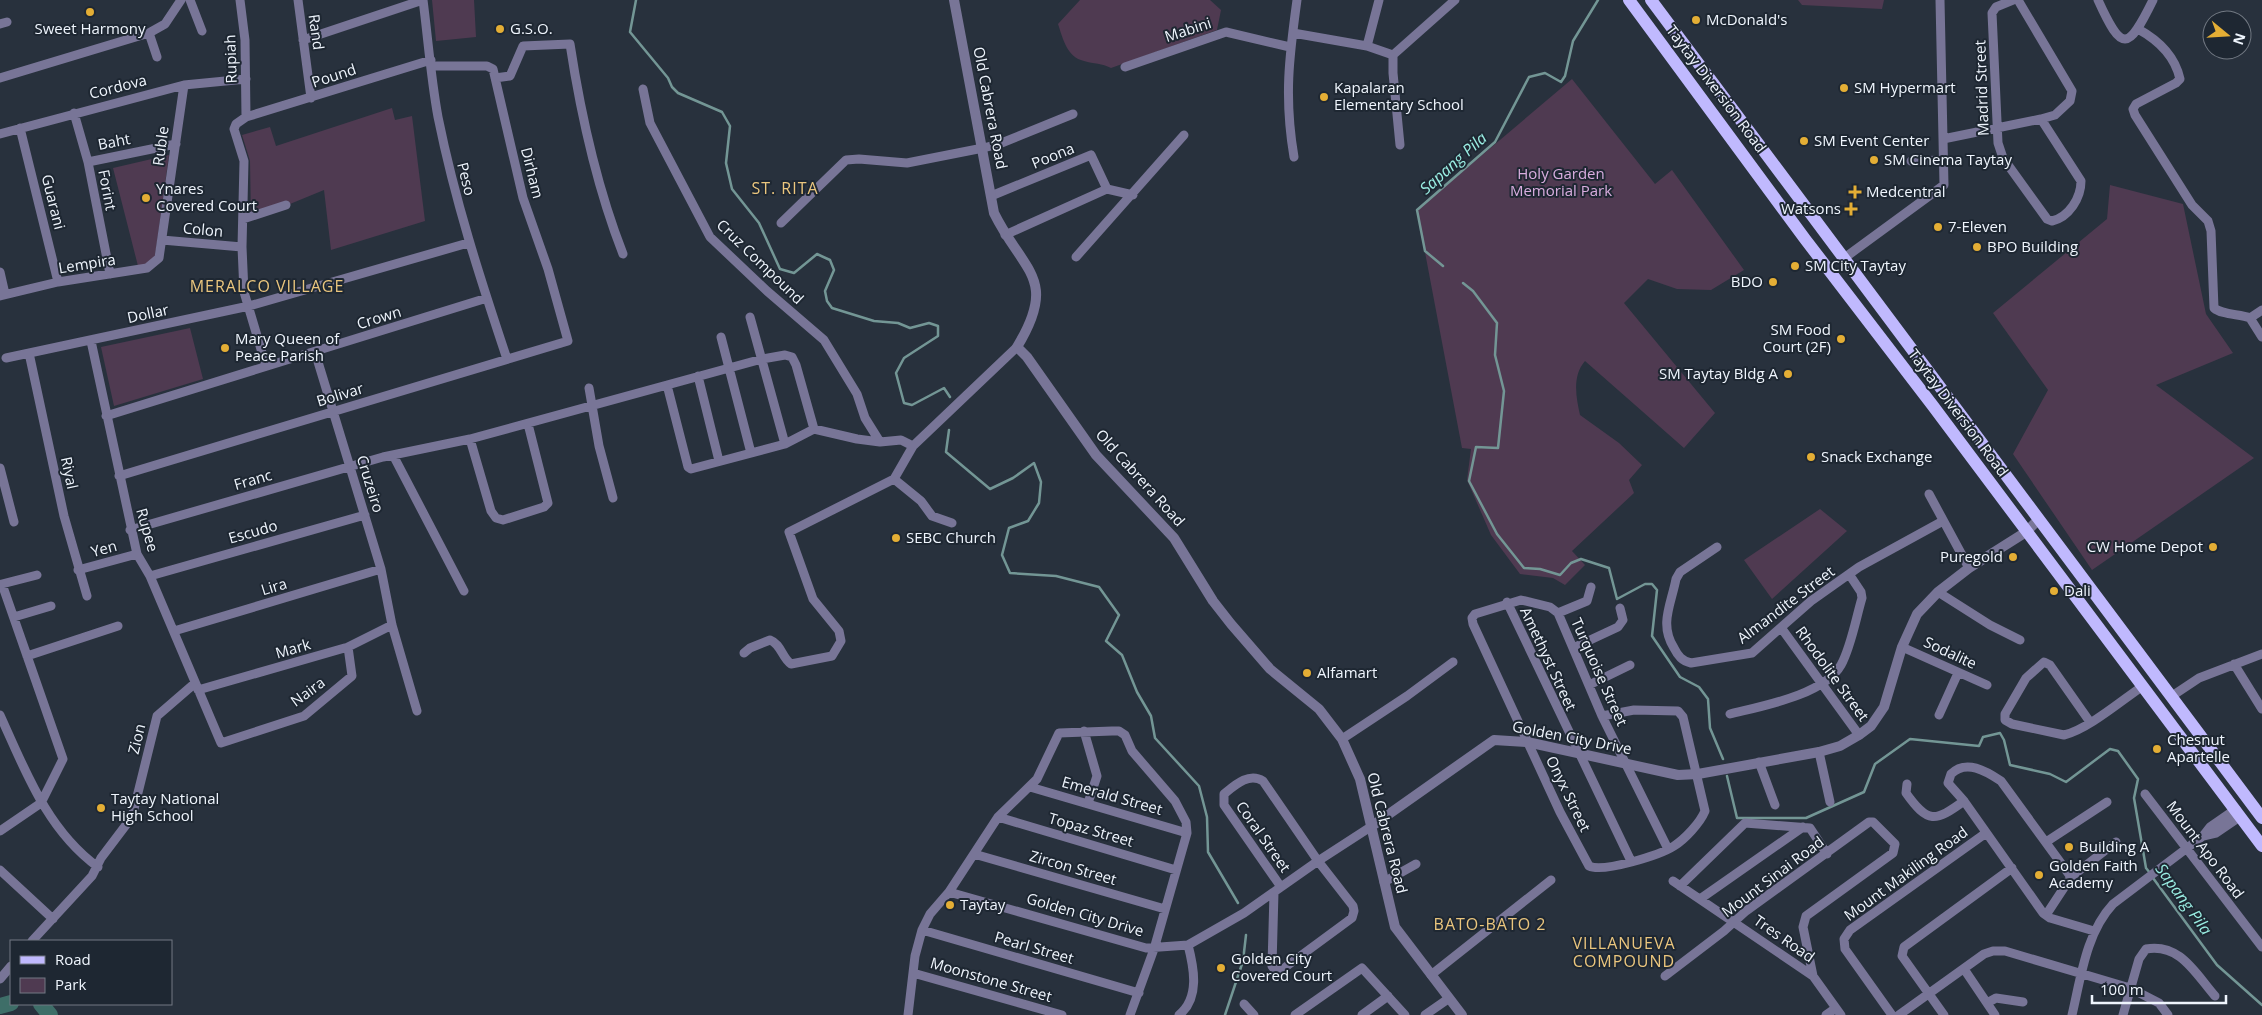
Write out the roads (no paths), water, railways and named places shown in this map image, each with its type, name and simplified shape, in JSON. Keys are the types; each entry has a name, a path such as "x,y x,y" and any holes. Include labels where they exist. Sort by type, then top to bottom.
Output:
{"main road":[{"name":"Taytay Diversion Road","path":"1629,0 1805,238 2262,846"},
{"name":"Taytay Diversion Road","path":"1651,0 2262,818"}],"street":[{"path":"0,78 149,33 165,24 181,0"},
{"path":"190,0 202,31"},
{"name":"Rupiah","path":"240,0 245,40 246,117"},
{"name":"Rand","path":"298,0 311,98"},
{"path":"303,40 423,0"},
{"name":"Peso","path":"423,0 440,123 468,244 507,359"},
{"name":"Old Cabrera Road","path":"954,0 994,213 1005,235 1028,266 1035,280 1037,302 1029,328 1017,348 1027,357 1096,455 1174,538 1213,601 1254,652 1270,670 1319,709 1342,739 1360,779 1395,927 1462,1015"},
{"path":"1294,157 1287,92 1290,46 1297,0"},
{"path":"1367,46 1379,0"},
{"path":"1393,55 1456,0"},
{"path":"1843,259 1944,185 1945,160 1940,0"},
{"name":"Madrid Street","path":"2013,0 1996,7 1992,13 1998,143 2003,158 2047,219 2052,222 2070,210 2078,198 2081,182 2041,119"},
{"path":"1943,139 1998,126 2041,119 2055,114 2066,106 2072,96 2072,91 2018,0"},
{"path":"2098,0 2120,39 2129,39 2138,29 2152,0"},
{"path":"2138,29 2161,44 2178,70 2180,79 2176,83 2136,104 2134,109 2135,115 2192,205 2208,221 2211,231 2214,308 2217,311 2238,313 2250,318 2262,337"},
{"name":"Mabini","path":"1125,67 1226,32 1290,46"},
{"path":"149,33 158,57"},
{"path":"1293,33 1367,46 1393,55"},
{"path":"431,63 487,66 493,69 496,78 510,76 523,46 570,44 579,105 593,166 623,254"},
{"path":"1393,55 1400,145"},
{"name":"Pound","path":"246,117 431,63"},
{"name":"Dirham","path":"496,78 523,198 548,269 568,341"},
{"name":"Cordova","path":"0,134 74,112 184,85 246,79"},
{"name":"Ruble","path":"162,240 184,85"},
{"name":"Cruz Compound","path":"642,89 650,123 710,237 766,291 824,340 858,394 865,418 880,442"},
{"name":"Forint","path":"74,112 88,162 110,274"},
{"path":"781,223 846,160 907,162 982,148 1000,144 1073,114"},
{"path":"246,117 236,124 234,129 244,161 242,247 244,292 266,366"},
{"name":"Guarani","path":"20,128 58,282"},
{"path":"1076,257 1133,195 1184,135"},
{"name":"Baht","path":"88,162 176,144"},
{"name":"Poona","path":"991,196 1091,155 1107,189"},
{"path":"1911,161 1945,160"},
{"path":"1005,235 1107,189 1133,195"},
{"path":"243,219 286,205"},
{"name":"Lempira","path":"2,295 58,282 148,268 159,258 162,240"},
{"name":"Colon","path":"162,240 242,247"},
{"name":"Dollar","path":"6,358 249,306 468,244"},
{"path":"0,272 2,295"},
{"name":"Crown","path":"106,416 487,298"},
{"path":"2250,318 2262,310"},
{"path":"750,317 784,444"},
{"path":"721,338 752,453"},
{"name":"Rupee","path":"91,341 136,554 150,576 221,743"},
{"name":"Bolivar","path":"119,476 568,341"},
{"path":"744,653 750,648 770,640 776,642 791,664 832,656 841,641 839,631 813,599 789,532 894,479 913,446 1017,348"},
{"name":"Cruzeiro","path":"315,352 365,515 380,569 392,625 417,711"},
{"name":"Riyal","path":"30,353 64,516 87,596"},
{"name":"Franc","path":"130,530 383,457 470,439 698,376 762,359 785,355 792,357 814,429"},
{"path":"698,376 719,461"},
{"path":"667,385 688,467 691,469 784,444 814,429 880,442 901,440 913,446"},
{"path":"589,388 599,446 614,498"},
{"path":"470,439 491,511 496,518 503,520 544,508 548,503 528,424"},
{"path":"393,455 464,591"},
{"path":"0,468 14,522"},
{"path":"894,479 921,501 932,516 952,523"},
{"path":"1929,494 1969,568"},
{"name":"Escudo","path":"150,576 365,515"},
{"name":"Golden City Drive","path":"949,892 1154,949 1188,945 1244,913 1494,740 1527,742 1678,775 1698,774 1819,752 1840,746 1871,726 1884,707 1902,647 1917,614 1938,592 1969,568 2026,532 2038,520"},
{"name":"Almandite Street","path":"1717,547 1680,572 1676,580 1666,631 1680,658 1691,663 1747,655 1782,629 1811,601 1858,567 1943,521"},
{"name":"Yen","path":"78,570 136,554"},
{"name":"Lira","path":"174,632 380,569"},
{"path":"0,831 41,804 63,759 2,584 36,574"},
{"path":"1730,714 1795,697 1821,684 1840,668 1862,598 1861,592 1849,574"},
{"path":"1507,602 1521,600 1536,602 1550,607 1558,613 1587,602 1591,587"},
{"path":"1938,592 1990,625 2020,640"},
{"name":"Onyx Street","path":"1507,602 1474,614 1472,618 1473,624 1527,742 1589,866 1599,869 1631,861"},
{"name":"Amethyst Street","path":"1507,602 1578,754 1631,861"},
{"path":"14,617 51,606"},
{"path":"1572,648 1618,627 1623,620 1620,608"},
{"name":"Turquoise Street","path":"1558,613 1602,716 1668,849"},
{"name":"Mark","path":"196,687 348,647 392,625"},
{"path":"27,656 118,626"},
{"name":"Rhodolite Street","path":"1782,629 1860,734"},
{"name":"Naira","path":"221,743 304,716 352,676 348,647"},
{"name":"Sodalite","path":"1902,647 1987,685"},
{"path":"2172,696 2199,678 2262,654"},
{"path":"1342,739 1407,696 1453,662"},
{"path":"2090,722 2050,665 2044,662 2026,678 2005,714 2006,720 2012,724 2064,735 2072,733 2090,722 2143,686"},
{"path":"2234,664 2262,709"},
{"path":"1588,685 1630,665"},
{"path":"1939,715 1958,673"},
{"name":"Zion","path":"98,867 132,817 157,716 196,687"},
{"path":"1602,716 1634,710 1678,711 1683,717 1698,774 1704,811 1703,816 1676,845 1631,861"},
{"path":"0,715 41,804 79,853 98,867 35,940"},
{"path":"1084,731 1097,776 1088,804"},
{"path":"908,1015 913,973 922,930 930,914 949,892 998,817 1030,787 1042,771 1059,733 1084,731 1119,731 1125,735 1132,751 1176,801 1186,822 1188,833 1154,949 1130,1015"},
{"path":"1819,752 1830,802"},
{"path":"1759,762 1775,805"},
{"path":"2071,877 2001,781 1987,772 1963,767 1950,774 1948,783 1964,802 2046,916 2094,931"},
{"name":"Coral Street","path":"1278,889 1224,805 1224,794 1237,784 1257,777 1263,781 1318,860"},
{"path":"1907,784 1906,794 1918,808 1932,818 1938,818 1964,802"},
{"name":"Emerald Street","path":"1030,787 1188,833"},
{"name":"Mount Apo Road","path":"2146,794 2262,947"},
{"path":"2046,842 2107,802"},
{"path":"2072,1015 2081,974 2094,931 2112,904 2203,836 2210,827 2239,813"},
{"name":"Topaz Street","path":"998,817 1176,870"},
{"name":"Mount Sinai Road","path":"1665,976 1735,922 1746,911 1869,822 1878,824 1895,844 1893,853 1806,916 1803,927 1813,976"},
{"name":"Tres Road","path":"1803,827 1745,823 1676,883 1813,976 1839,1011"},
{"path":"1700,899 1803,827 1813,830 1827,854"},
{"name":"Mount Makiling Road","path":"1892,1015 1845,949 1844,939 1850,930 1986,833"},
{"path":"2046,916 2071,877 2116,842"},
{"name":"Zircon Street","path":"974,854 1165,909"},
{"path":"1278,889 1272,966 1275,970 1280,971 1352,918 1353,906 1318,860"},
{"path":"1384,882 1416,864"},
{"path":"1944,1015 1902,956 1904,947 2012,868"},
{"path":"0,870 53,919"},
{"path":"1431,975 1550,880"},
{"name":"Pearl Street","path":"922,930 1139,993"},
{"path":"1179,1015 1186,1010 1194,981 1194,965 1188,945"},
{"path":"2123,1015 2139,959 2146,950 2159,947 2179,954 2215,996"},
{"path":"1899,1015 1984,954 1993,951 2005,951 2130,988 2159,1003 2168,1015"},
{"path":"0,979 10,967"},
{"path":"1295,1015 1358,969 1365,970 1405,1015"},
{"path":"1964,969 1995,1015"},
{"name":"Moonstone Street","path":"913,973 1062,1015"},
{"path":"1362,1015 1388,996"},
{"path":"1987,1003 1996,998 2023,1002"},
{"path":"1426,1015 1448,999"},
{"path":"1244,1004 1254,1015"},
{"path":"1826,1015 1839,1011"}],"waterway":[{"path":"636,0 630,32 678,93 722,112 730,126 726,163 732,189 759,223 780,269 794,273 817,254 830,260 834,270 825,291 827,301 832,308 874,321 898,323 910,328 929,323 938,326 938,336 904,358 896,373 904,403 912,405 944,388 950,397"},
{"name":"Sapang Pila","path":"1443,266 1425,251 1417,210 1495,142 1529,77 1545,73 1561,82 1565,76 1573,41 1598,0"},
{"name":"Sapang Pila","path":"1463,283 1473,291 1497,323 1495,355 1504,391 1498,448 1476,447 1469,481 1497,534 1524,568 1540,569 1560,575 1571,563 1581,559 1609,568 1617,599 1645,584 1652,584 1657,590 1652,636 1680,677 1699,687 1708,699 1710,728 1723,759"},
{"path":"949,430 946,452 990,489 1013,478 1034,463 1041,482 1039,503 1028,521 1009,528 1002,555 1010,573 1056,576 1099,587 1119,615 1106,641 1122,655 1137,692 1151,716 1155,738 1199,786 1207,817 1208,852 1238,903"},
{"name":"Sapang Pila","path":"1727,776 1737,818 1806,818 1864,792 1875,764 1910,739 1979,746 1983,737 2000,733 2004,740 2010,765 2050,774 2066,782 2110,749 2118,751 2138,779 2134,798 2146,868 2150,873"},
{"name":"Sapang Pila","path":"2153,878 2217,965 2262,1005"},
{"path":"1225,1015 1243,961 1246,935"},
{"path":"0,1006 10,1003"},
{"path":"42,1005 50,1015"}],"place":[{"name":"Sweet Harmony","path":"90,12"},
{"name":"McDonald's","path":"1696,20"},
{"name":"G.S.O.","path":"500,29"},
{"name":"SM Hypermart","path":"1844,88"},
{"name":"Kapalaran Elementary School","path":"1324,97"},
{"name":"SM Event Center","path":"1804,141"},
{"name":"SM Cinema Taytay","path":"1874,160"},
{"name":"Medcentral","path":"1855,192"},
{"name":"Ynares Covered Court","path":"146,198"},
{"name":"Watsons","path":"1851,209"},
{"name":"7-Eleven","path":"1938,227"},
{"name":"BPO Building","path":"1977,247"},
{"name":"SM City Taytay","path":"1795,266"},
{"name":"BDO","path":"1773,282"},
{"name":"SM Food Court (2F)","path":"1841,339"},
{"name":"Mary Queen of Peace Parish","path":"225,348"},
{"name":"SM Taytay Bldg A","path":"1788,374"},
{"name":"Snack Exchange","path":"1811,457"},
{"name":"SEBC Church","path":"896,538"},
{"name":"CW Home Depot","path":"2213,547"},
{"name":"Puregold","path":"2013,557"},
{"name":"Dali","path":"2054,591"},
{"name":"Alfamart","path":"1307,673"},
{"name":"Chesnut Apartelle","path":"2157,749"},
{"name":"Taytay National High School","path":"101,808"},
{"name":"Building A","path":"2069,847"},
{"name":"Golden Faith Academy","path":"2039,875"},
{"name":"Taytay","path":"950,905"},
{"name":"Golden City Covered Court","path":"1221,968"}],"district":[{"name":"ST. RITA","path":"785,188"},
{"name":"MERALCO VILLAGE","path":"267,286"},
{"name":"BATO-BATO 2","path":"1490,924"},
{"name":"VILLANUEVA COMPOUND","path":"1624,952"}],"park label":[{"name":"Holy Garden Memorial Park","path":"1561,182"}]}
